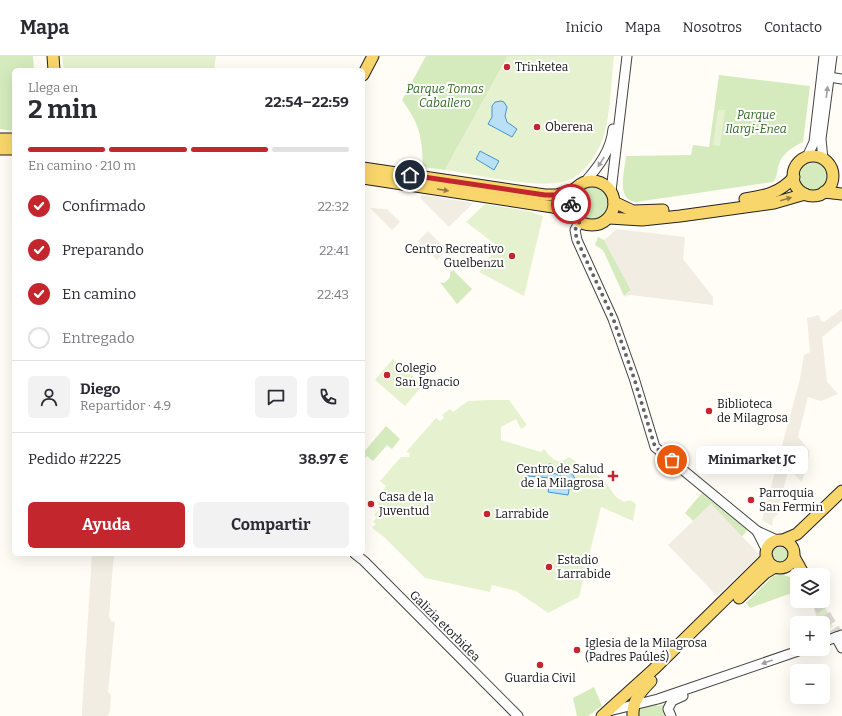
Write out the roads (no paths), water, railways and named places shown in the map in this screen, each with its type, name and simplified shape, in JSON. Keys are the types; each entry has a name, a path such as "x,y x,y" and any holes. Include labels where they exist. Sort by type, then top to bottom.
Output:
{"main road":[{"path":"46,56 47,68"},
{"path":"53,56 54,68"},
{"path":"365,71 373,56"},
{"path":"0,139 12,139"},
{"path":"0,149 12,149"},
{"path":"365,168 545,195 557,195 575,189 585,182 600,182 613,197 628,209 639,212 679,209 766,196 787,185 794,177 797,165 807,157 818,156 831,167 833,179 828,189 824,192"},
{"path":"794,177 797,187 805,194 811,196 824,192 842,194"},
{"path":"365,178 553,207 577,218 586,224 598,224 608,218 614,208 613,197"},
{"path":"833,179 842,187"},
{"path":"575,189 570,202 577,218"},
{"path":"608,218 642,220 680,216 774,202 805,194"},
{"path":"605,713 654,669 760,567 767,554 770,544 796,534 842,491"},
{"path":"633,710 643,688 766,573 790,563 801,539 842,500"},
{"path":"780,540 790,544 801,568"},
{"path":"767,554 779,567 790,572"}],"street":[{"path":"585,182 603,159 611,140 622,56"},
{"path":"613,197 627,56"},
{"path":"807,157 814,142 824,56"},
{"path":"823,159 821,139 832,56"},
{"path":"829,77 842,79"},
{"path":"577,218 575,230 577,240 613,318 634,378 655,447 757,531 780,540"},
{"path":"757,531 767,554"},
{"name":"Galizia etorbidea","path":"358,556 518,716"},
{"path":"839,636 842,648"},
{"path":"605,713 633,710 716,678 730,676 790,654"},
{"path":"670,715 668,710 672,701 719,683 730,676"},
{"path":"643,688 649,698 656,700"}],"water":[{"path":"495,102 504,102 507,107 505,116 507,122 517,129 512,137 488,124 492,117 492,106"},
{"path":"480,151 499,161 494,170 476,159"},
{"path":"551,464 552,473 561,475 564,469 573,475 579,487 569,481 561,480 561,477 557,476 553,482 570,485 568,495 548,492 551,478 528,476 527,473 537,466 539,472 542,473 545,471 544,465"}],"tunnel":[{"path":"821,608 842,641"}],"place":[{"name":"Trinketea","path":"507,67"},
{"name":"Oberena","path":"537,127"},
{"name":"Centro Recreativo Guelbenzu","path":"512,256"},
{"name":"Colegio San Ignacio","path":"387,375"},
{"name":"Biblioteca de Milagrosa","path":"709,411"},
{"name":"Minimarket JC","path":"672,460"},
{"name":"Centro de Salud de la Milagrosa","path":"613,476"},
{"name":"Parroquia San Fermin","path":"751,500"},
{"name":"Casa de la Juventud","path":"371,504"},
{"name":"Larrabide","path":"487,514"},
{"name":"Estadio Larrabide","path":"549,567"},
{"name":"Iglesia de la Milagrosa (Padres Paúles)","path":"577,650"},
{"name":"Guardia Civil","path":"540,665"}],"park label":[{"name":"Parque Tomas Caballero","path":"445,96"},
{"name":"Parque Ilargi-Enea","path":"756,122"}]}
